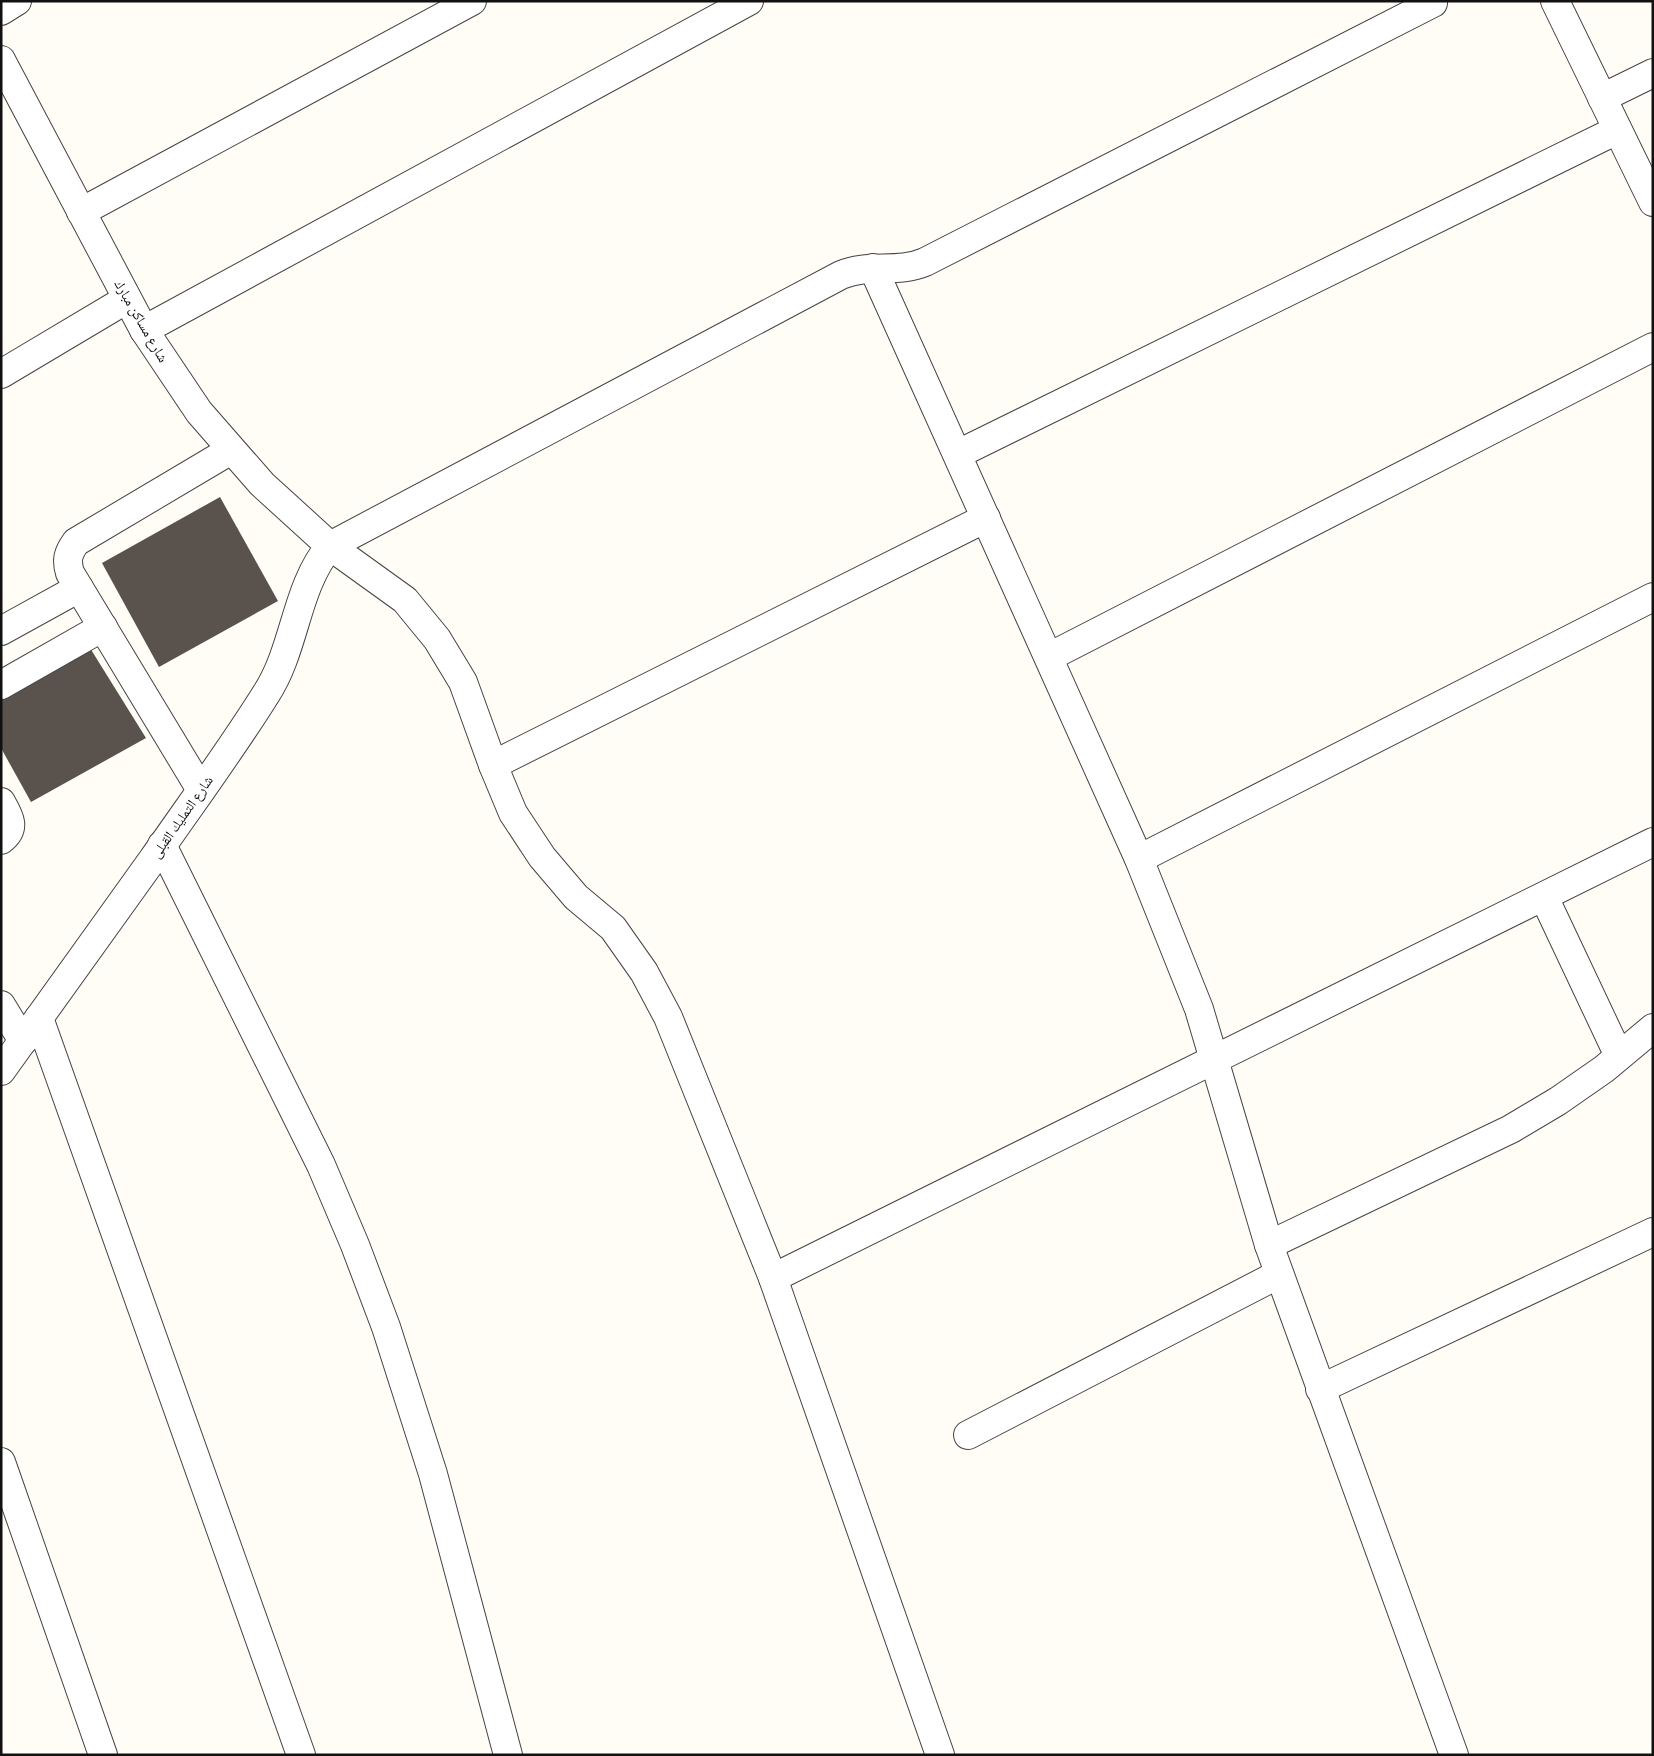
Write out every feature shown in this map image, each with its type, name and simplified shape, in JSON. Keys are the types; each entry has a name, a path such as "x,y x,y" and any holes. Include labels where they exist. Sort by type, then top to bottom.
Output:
{"street":[{"path":"1,11 17,1"},
{"path":"82,212 472,1"},
{"path":"144,330 749,1"},
{"path":"1555,1 1653,202"},
{"path":"330,546 841,275 862,268 895,270 925,262 1433,3"},
{"name":"شارع مساكن مبارك","path":"1,60 144,330 199,412 275,497 330,546 405,600 438,639 463,682 493,765 513,813 542,857 576,897 612,928 644,972 668,1016 773,1278 940,1755"},
{"path":"1602,98 1653,73"},
{"path":"958,454 1618,130"},
{"path":"874,268 1139,859 1198,1009 1269,1245 1452,1754"},
{"path":"1,374 127,299"},
{"path":"1049,657 1653,347"},
{"path":"201,790 70,573 67,563 69,552 76,542 231,450"},
{"path":"493,765 986,518"},
{"name":"شارع التمليك القبلى","path":"1,1071 201,790 268,692 285,653 308,579 317,561 330,546"},
{"path":"1,631 79,588"},
{"path":"1139,859 1653,597"},
{"path":"1,685 103,628"},
{"path":"1,802 9,816 11,826 9,832 1,840"},
{"path":"773,1278 1213,1058 1653,842"},
{"path":"162,845 321,1165 355,1245 386,1327 433,1474 508,1755"},
{"path":"1544,897 1618,1056"},
{"path":"1,1005 23,1041"},
{"path":"39,1018 301,1755"},
{"path":"1269,1245 1511,1129 1558,1101 1653,1028"},
{"path":"1320,1389 1653,1232"},
{"path":"968,1435 1279,1274"},
{"path":"1,1462 103,1755"}],"building":[{"path":"220,497 278,601 159,667 102,563"},
{"path":"90,648 146,738 31,802 1,748 1,697"}]}
